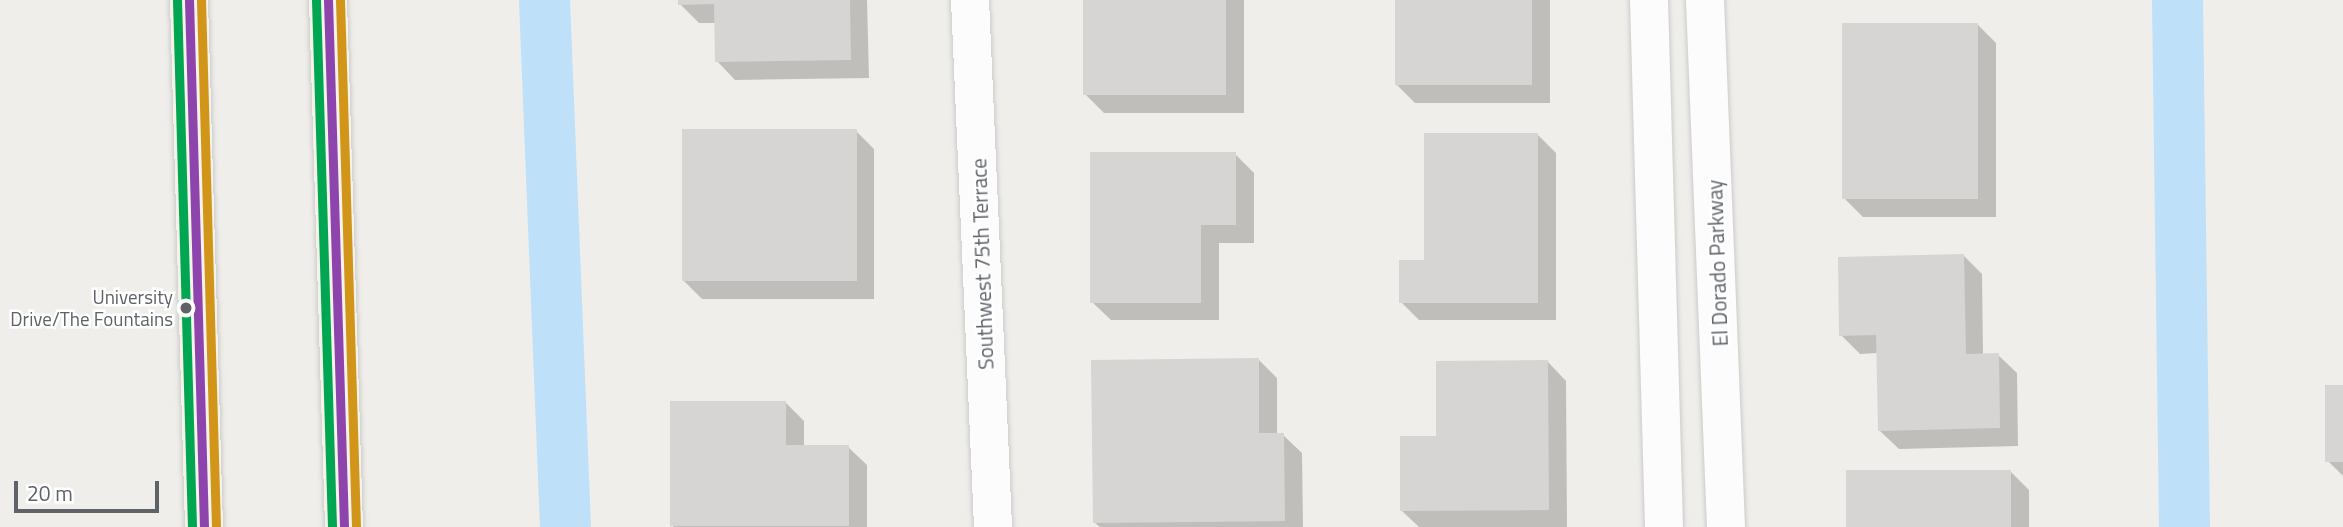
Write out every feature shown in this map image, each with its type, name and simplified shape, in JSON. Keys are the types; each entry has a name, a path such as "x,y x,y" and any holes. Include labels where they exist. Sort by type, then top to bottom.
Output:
{"main road":[{"path":"189,0 204,527"},
{"path":"328,0 344,527"}],"street":[{"name":"Southwest 75th Terrace","path":"970,0 993,527"},
{"path":"1649,0 1664,527"},
{"name":"El Dorado Parkway","path":"1705,0 1726,527"}],"building":[{"path":"678,0 850,0 851,60 715,62 714,4 678,5"},
{"path":"1083,0 1226,0 1226,95 1083,95"},
{"path":"1395,0 1532,0 1532,85 1395,85"},
{"path":"1842,23 1978,23 1978,199 1842,199"},
{"path":"682,129 857,129 857,281 682,281"},
{"path":"1424,133 1538,133 1538,303 1399,303 1399,260 1424,260"},
{"path":"1090,152 1236,152 1236,225 1201,225 1201,303 1090,303"},
{"path":"1964,254 1966,354 1999,353 2000,428 1878,431 1876,335 1839,336 1838,257"},
{"path":"1259,358 1259,433 1284,433 1285,521 1093,523 1091,360"},
{"path":"1548,360 1549,510 1400,511 1400,436 1436,436 1436,361"},
{"path":"2325,385 2343,385 2343,462 2325,462"},
{"path":"670,401 786,401 786,445 849,445 849,526 670,526"},
{"path":"1846,470 2011,470 2011,527 1846,527"}],"waterway":[{"path":"544,0 565,527"},
{"path":"2177,0 2184,527"}],"transit line":[{"path":"177,0 192,527"},
{"path":"189,0 204,527"},
{"path":"201,0 216,527"},
{"path":"316,0 332,527"},
{"path":"328,0 344,527"},
{"path":"340,0 356,527"}],"place":[{"name":"University Drive/The Fountains","path":"186,308"}]}
